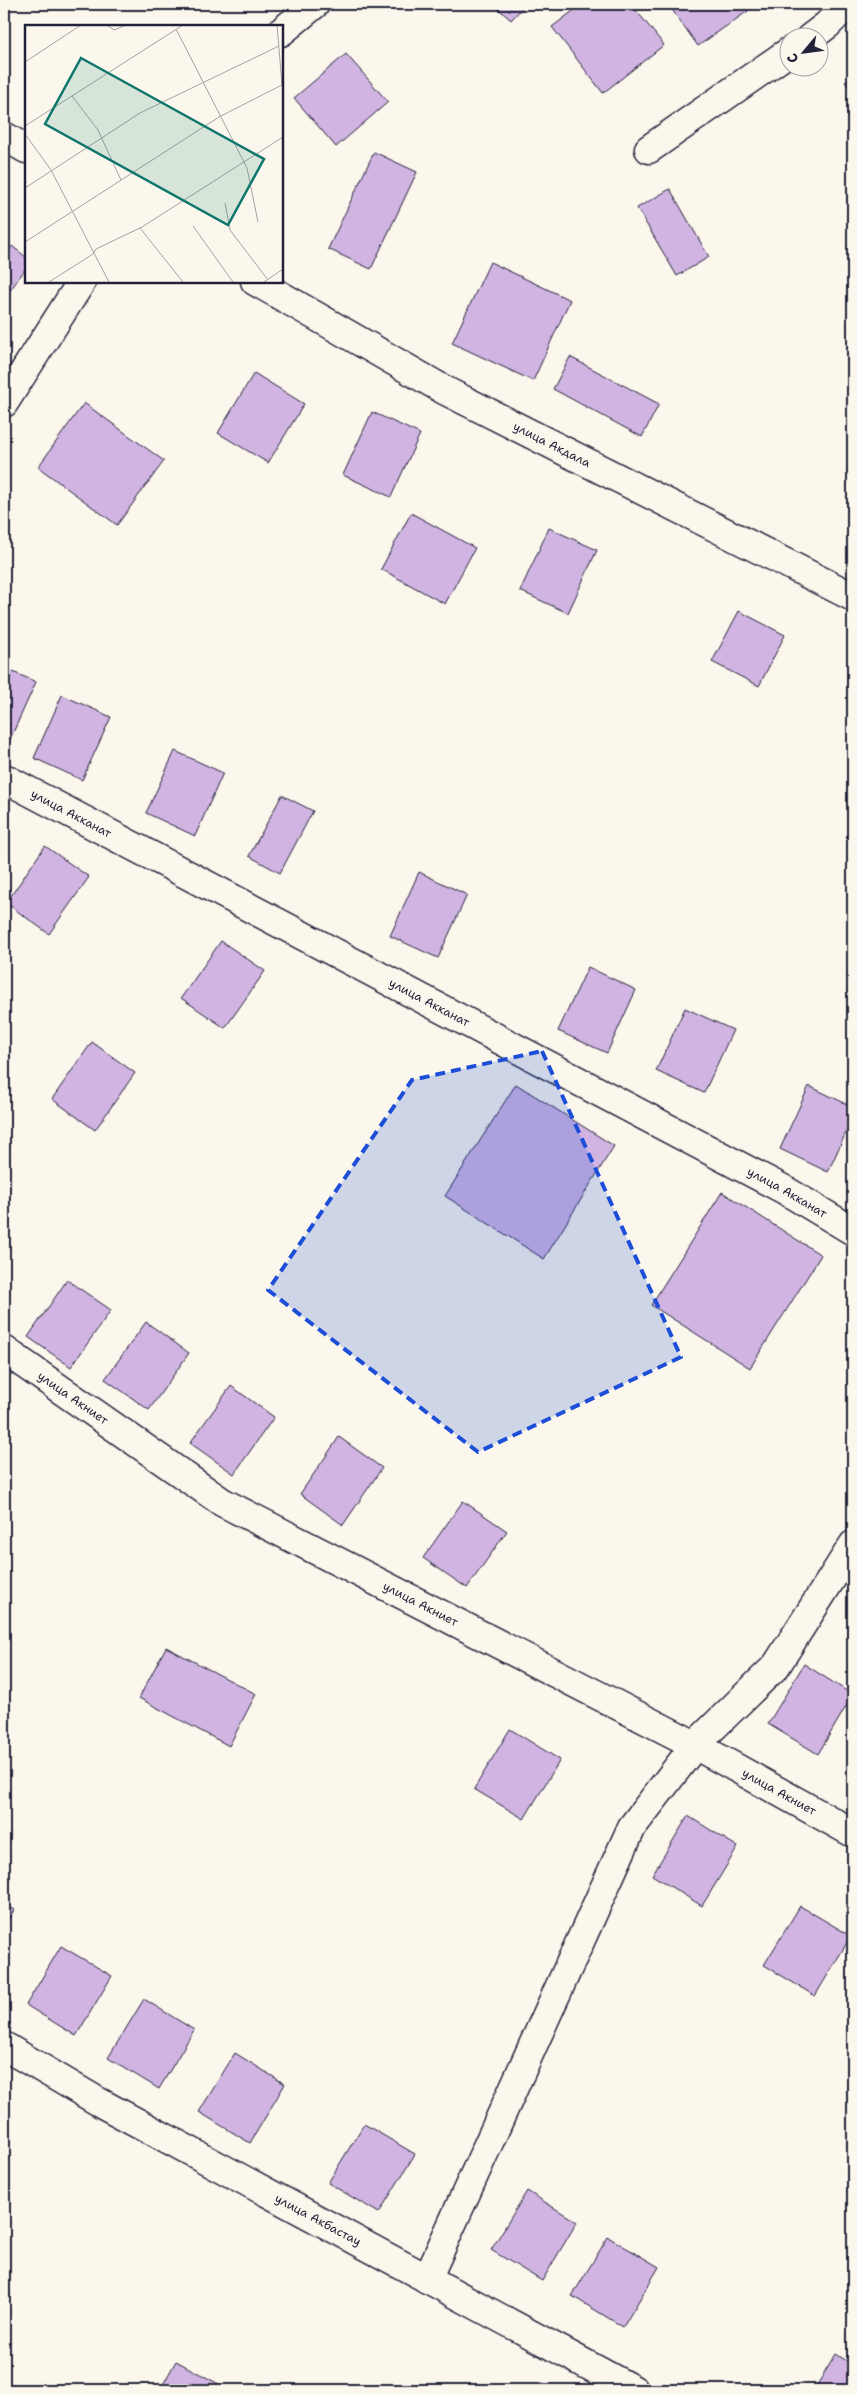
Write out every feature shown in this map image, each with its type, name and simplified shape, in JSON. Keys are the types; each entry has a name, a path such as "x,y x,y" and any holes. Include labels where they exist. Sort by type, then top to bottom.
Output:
{"street":[{"path":"282,31 315,4"},
{"path":"823,28 848,4"},
{"path":"649,149 780,59"},
{"path":"4,136 25,148"},
{"path":"4,403 81,282"},
{"name":"улица Акдала","path":"257,282 446,391 853,597"},
{"name":"улица Акканат","path":"4,778 783,1189 853,1232"},
{"name":"улица Акниет","path":"4,1350 222,1502 695,1745 853,1833"},
{"path":"427,2279 632,1827 695,1745 776,1666 853,1545"},
{"name":"улица Акбастау","path":"4,2046 99,2102 634,2390"}],"highlighted area":[{"path":"542,1051 681,1357 478,1452 268,1290 412,1080"}],"building":[{"path":"493,4 526,4 511,20"},
{"path":"582,4 631,4 664,45 603,93 552,27"},
{"path":"668,4 743,4 748,11 698,46"},
{"path":"346,54 388,102 336,147 294,98"},
{"path":"853,75 853,92 845,82"},
{"path":"374,152 417,172 371,269 328,249"},
{"path":"670,189 709,257 677,276 637,208"},
{"path":"12,246 25,256 25,269 4,299 4,257"},
{"path":"490,262 570,300 533,381 452,343"},
{"path":"570,357 659,404 642,437 553,389"},
{"path":"254,373 304,404 268,463 218,433"},
{"path":"84,403 164,461 117,525 38,467"},
{"path":"372,412 420,434 391,497 343,475"},
{"path":"411,513 475,548 445,604 381,569"},
{"path":"549,528 597,550 568,613 520,591"},
{"path":"739,611 785,635 759,686 712,662"},
{"path":"4,668 36,682 7,746 4,744"},
{"path":"62,695 111,717 82,780 34,758"},
{"path":"175,751 223,773 195,836 146,813"},
{"path":"282,795 313,811 280,873 249,856"},
{"path":"45,846 89,877 49,934 6,903"},
{"path":"419,872 467,895 438,958 390,936"},
{"path":"221,941 265,971 225,1028 181,998"},
{"path":"588,967 636,990 607,1053 558,1031"},
{"path":"685,1008 733,1030 704,1093 656,1071"},
{"path":"92,1042 135,1073 95,1130 52,1099"},
{"path":"516,1084 614,1146 544,1259 445,1196"},
{"path":"809,1086 853,1107 853,1117 828,1172 780,1149"},
{"path":"722,1192 821,1255 750,1368 651,1305"},
{"path":"67,1280 111,1310 71,1367 28,1337"},
{"path":"146,1322 189,1353 149,1410 105,1379"},
{"path":"231,1386 274,1417 234,1474 190,1443"},
{"path":"339,1437 382,1468 343,1525 300,1494"},
{"path":"463,1501 507,1531 467,1588 423,1558"},
{"path":"166,1647 256,1694 229,1746 139,1698"},
{"path":"804,1664 853,1695 818,1754 768,1724"},
{"path":"510,1729 560,1760 524,1819 474,1789"},
{"path":"688,1816 738,1847 702,1906 652,1875"},
{"path":"4,1904 14,1910 4,1927"},
{"path":"800,1906 851,1936 815,1996 764,1965"},
{"path":"61,1946 112,1976 76,2036 26,2005"},
{"path":"144,1999 194,2030 159,2089 108,2058"},
{"path":"235,2053 285,2084 250,2143 199,2112"},
{"path":"364,2124 415,2154 379,2213 328,2183"},
{"path":"527,2191 577,2222 542,2281 491,2250"},
{"path":"608,2237 659,2267 623,2327 572,2296"},
{"path":"836,2354 853,2365 853,2390 814,2390"},
{"path":"176,2361 226,2388 225,2390 160,2390"}]}
